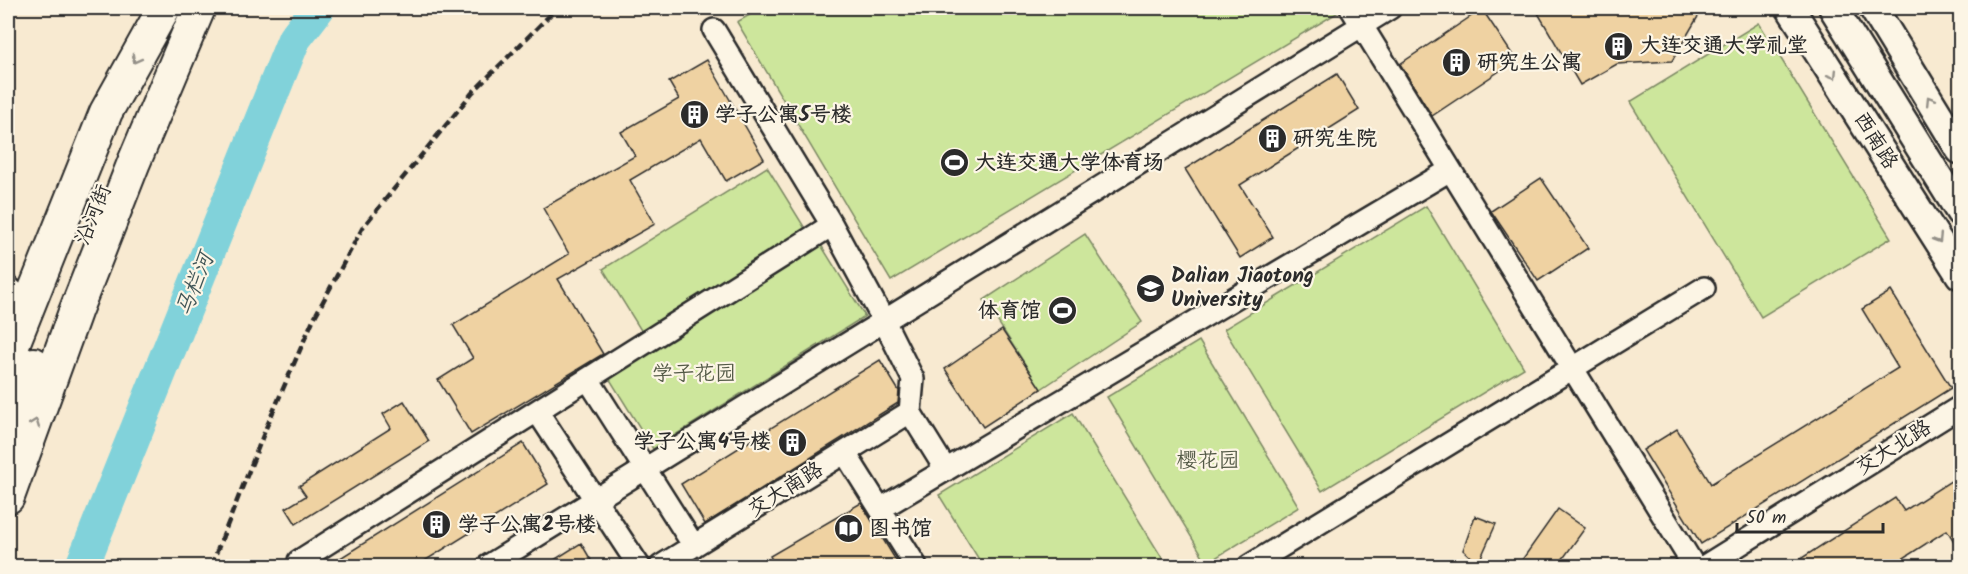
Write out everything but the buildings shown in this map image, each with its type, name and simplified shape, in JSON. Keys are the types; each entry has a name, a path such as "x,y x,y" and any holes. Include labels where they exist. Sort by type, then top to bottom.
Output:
{"highway":[{"name":"沿河街","path":"8,357 106,112 164,8"},
{"name":"沿河街","path":"8,430 131,124 197,8"},
{"path":"8,497 75,312 197,8"},
{"path":"8,329 14,292 52,226 94,143"}],"main road":[{"name":"西南路","path":"1790,8 1960,275"},
{"name":"西南路","path":"1833,8 1960,212"},
{"path":"1873,8 1960,150"}],"street":[{"path":"488,567 884,321 1356,16 1390,8"},
{"path":"1356,16 1694,567"},
{"path":"714,30 832,225 884,321 913,379 910,412 946,470"},
{"path":"880,509 1450,170"},
{"path":"303,567 299,561 832,225"},
{"path":"1249,567 1704,288"},
{"path":"588,379 694,546"},
{"name":"交大北路","path":"1706,567 1960,407"},
{"path":"537,411 639,567"},
{"name":"交大南路","path":"661,567 910,412"},
{"path":"845,453 916,567"}],"green space":[{"name":"大连交通大学体育场","path":"762,8 1334,8 1337,13 891,281 737,22"},
{"path":"1759,23 1891,238 1761,317 1630,102"},
{"path":"767,167 806,230 642,332 603,269"},
{"path":"1426,206 1524,368 1322,491 1224,329"},
{"name":"体育馆","path":"1085,234 1142,322 1041,389 984,300"},
{"name":"学子花园","path":"821,245 865,316 653,449 609,378"},
{"name":"樱花园","path":"1199,341 1299,507 1207,563 1107,397"},
{"path":"1073,413 1167,566 983,566 939,495"}],"waterway":[{"name":"马栏河","path":"82,566 294,39 318,8"}],"railway":[{"path":"211,566 266,428 313,320 363,227 472,93 557,8"}],"place":[{"name":"大连交通大学礼堂","path":"1619,46"},
{"name":"研究生公寓","path":"1456,63"},
{"name":"学子公寓5号楼","path":"694,115"},
{"name":"研究生院","path":"1272,139"},
{"name":"大连交通大学体育场","path":"954,163"},
{"name":"Dalian Jiaotong University","path":"1150,288"},
{"name":"体育馆","path":"1062,311"},
{"name":"学子公寓4号楼","path":"792,442"},
{"name":"学子公寓2号楼","path":"437,525"},
{"name":"图书馆","path":"848,529"}]}
